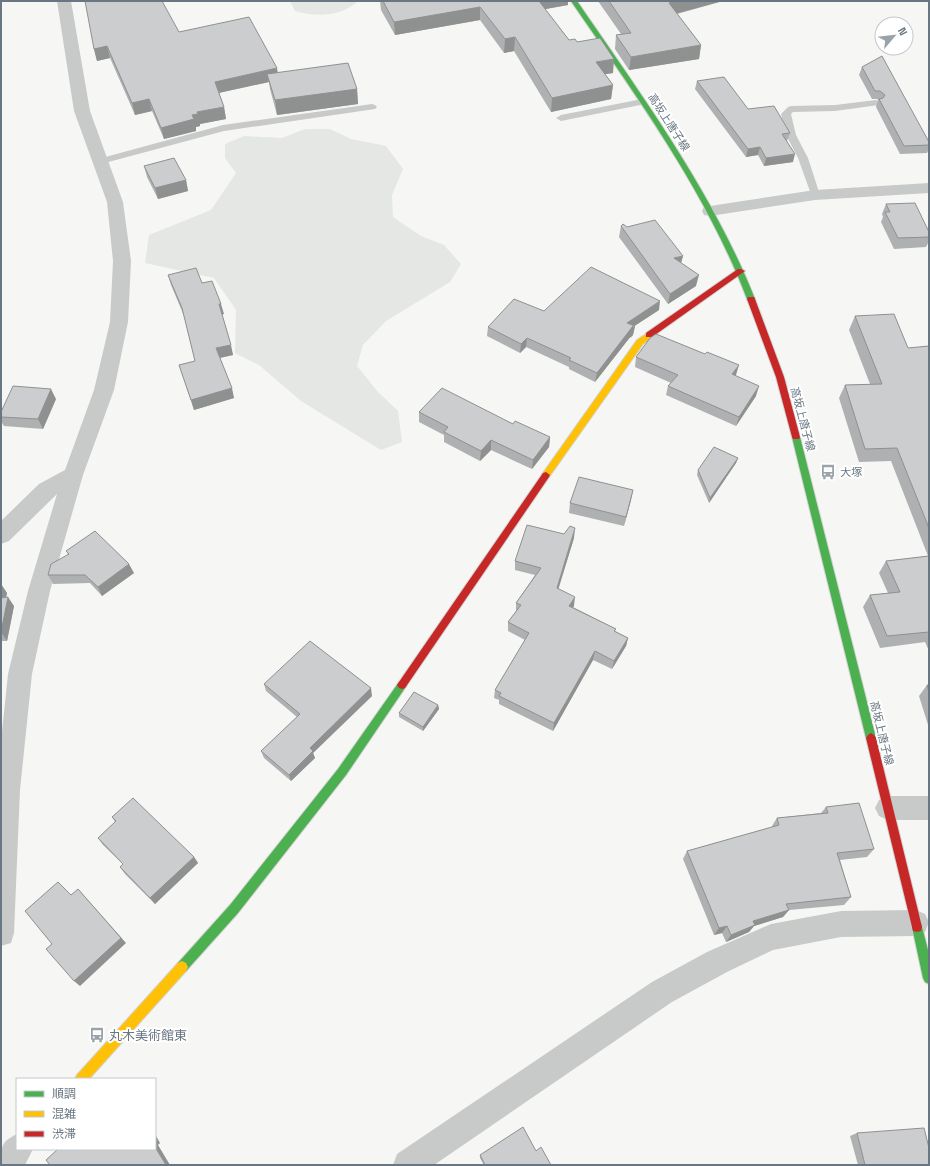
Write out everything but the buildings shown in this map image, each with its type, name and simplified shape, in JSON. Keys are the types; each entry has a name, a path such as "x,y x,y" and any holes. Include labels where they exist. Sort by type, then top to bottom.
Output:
{"main road":[{"name":"高坂上唐子線","path":"574,1 688,173 710,211 741,271 782,385 815,509 929,978"},
{"path":"82,1078 234,910 342,772 560,454 640,342 741,271"}],"street":[{"path":"1,933 8,790 20,674 39,591 73,475 104,390 120,322 121,254 115,202 82,111 64,1"},
{"path":"710,211 815,195 929,188"},
{"path":"1,536 46,490 73,475"},
{"path":"888,808 929,808"},
{"path":"408,1165 662,992 716,962 771,937 841,924 916,923"},
{"path":"6,1165 17,1150"}],"lane":[{"path":"561,118 642,102"},
{"path":"815,195 802,158 791,135 786,114 791,110 835,108 876,103"},
{"path":"101,161 223,128 372,107"}],"shaded area":[{"path":"290,1 358,1 336,13 320,15 295,11"},
{"path":"305,129 330,129 351,139 386,146 403,169 392,195 393,217 421,236 444,245 461,264 450,282 386,321 363,345 357,366 378,392 398,411 402,442 381,450 301,401 259,365 235,353 236,310 214,278 145,263 149,235 211,210 236,173 225,158 225,144 244,136 282,138"}],"traffic: fast":[{"path":"574,1 663,134 700,194 723,235 743,277 751,299"},
{"path":"796,437 871,738"},
{"path":"182,967 234,909 342,772 402,685"},
{"path":"917,927 929,978"}],"traffic: slow":[{"path":"546,475 640,342 649,335"},
{"path":"82,1078 182,967"}],"traffic: jam":[{"path":"649,335 741,271"},
{"path":"751,299 780,377 796,437"},
{"path":"402,685 546,475"},
{"path":"871,738 917,927"}],"place":[{"name":"大塚","path":"828,472"},
{"name":"丸木美術館東","path":"97,1035"}]}
